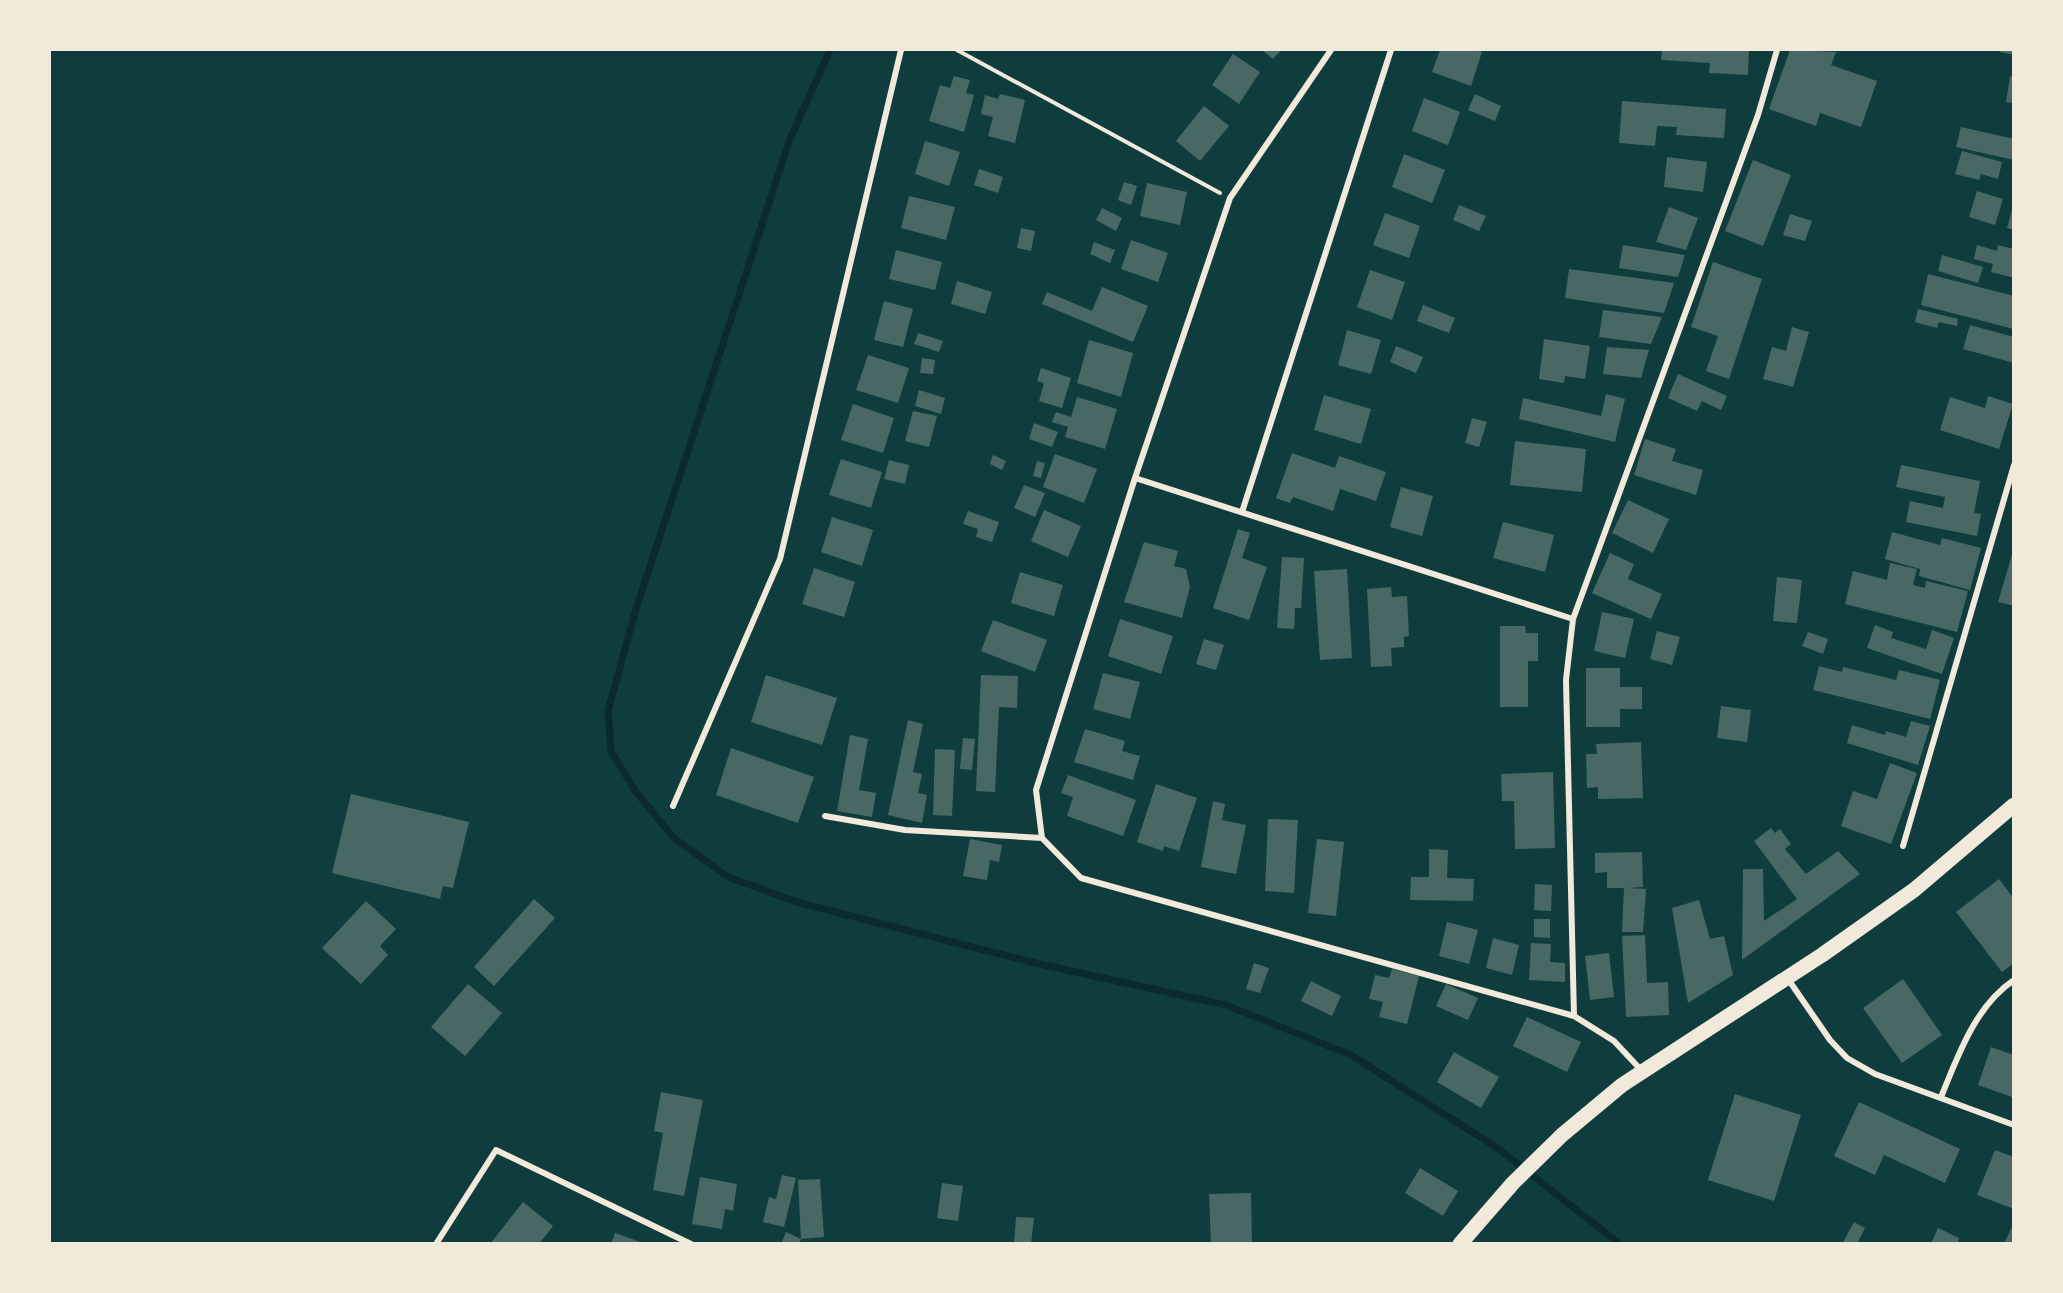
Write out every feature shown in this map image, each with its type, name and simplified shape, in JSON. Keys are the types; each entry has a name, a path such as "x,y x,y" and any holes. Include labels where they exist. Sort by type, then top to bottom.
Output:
{"main road":[{"path":"1460,1244 1513,1184 1579,1120 1642,1071 1787,979 1914,890 2013,805"}],"street":[{"path":"673,806 780,558 901,50"},
{"path":"1331,50 1230,198 1135,477 1036,790 1042,838 1081,878 1574,1016 1614,1041 1642,1071"},
{"path":"1242,512 1391,50"},
{"path":"1574,1016 1566,680 1573,619 1758,115 1777,50"},
{"path":"1903,846 2013,465"},
{"path":"1135,477 1573,619"},
{"path":"825,816 905,830 1042,838"},
{"path":"1787,979 1830,1040 1847,1058 1875,1074 2013,1125"},
{"path":"1941,1097 1967,1035 2000,989 2013,980"},
{"path":"436,1244 496,1150 690,1244"}],"path":[{"path":"957,50 1230,198"}],"building":[{"path":"1262,50 1281,50 1273,59"},
{"path":"1440,50 1482,52 1471,86 1432,72"},
{"path":"1662,50 1749,50 1748,75 1709,73 1710,63 1661,60"},
{"path":"1790,50 1836,52 1831,65 1877,81 1861,127 1820,113 1816,126 1769,109"},
{"path":"2001,50 2014,50 2014,55 2000,52"},
{"path":"1233,54 1260,72 1239,104 1212,85"},
{"path":"954,76 970,80 966,93 974,95 964,132 929,121 940,85 950,88"},
{"path":"2010,76 2014,77 2014,103 2006,102"},
{"path":"1000,94 1025,100 1015,143 988,136 993,117 981,114 985,95 998,99"},
{"path":"1475,94 1501,106 1495,121 1468,110"},
{"path":"1424,98 1460,112 1448,145 1412,131"},
{"path":"1622,101 1726,109 1724,138 1676,135 1677,127 1657,126 1655,146 1619,143"},
{"path":"1204,106 1229,126 1200,161 1176,141"},
{"path":"1961,127 2014,139 2014,160 1956,147"},
{"path":"925,141 960,152 949,186 915,174"},
{"path":"1962,151 2002,162 1998,179 1981,174 1979,180 1955,174"},
{"path":"1404,154 1445,170 1432,203 1392,187"},
{"path":"1667,157 1707,162 1703,192 1664,187"},
{"path":"1753,160 1791,175 1763,246 1725,231"},
{"path":"979,169 1003,177 998,193 974,185"},
{"path":"1124,182 1137,186 1131,205 1118,200"},
{"path":"1147,183 1187,192 1180,225 1140,216"},
{"path":"1977,191 2003,199 1995,225 1969,217"},
{"path":"909,196 955,207 946,240 901,228"},
{"path":"1459,205 1486,216 1479,231 1453,220"},
{"path":"2014,206 2014,230 2007,228"},
{"path":"1669,207 1698,218 1686,250 1656,242"},
{"path":"1102,208 1122,218 1116,231 1096,220"},
{"path":"1385,213 1420,226 1409,258 1373,245"},
{"path":"1790,214 1812,221 1805,241 1783,235"},
{"path":"1021,228 1035,231 1031,251 1017,248"},
{"path":"1131,240 1168,253 1158,282 1121,269"},
{"path":"1094,242 1115,250 1110,263 1090,254"},
{"path":"1623,245 1685,255 1678,277 1619,268"},
{"path":"1977,245 1997,251 1998,245 2014,249 2014,278 1991,272 1993,264 1974,259"},
{"path":"896,250 942,262 935,290 889,279"},
{"path":"1942,255 1983,267 1978,283 1938,271"},
{"path":"1713,262 1762,279 1729,379 1706,371 1718,336 1691,327"},
{"path":"1569,269 1674,283 1664,313 1565,298"},
{"path":"1370,270 1405,282 1392,320 1357,307"},
{"path":"1928,274 2014,296 2014,329 1921,305"},
{"path":"957,281 992,292 985,314 951,304"},
{"path":"1102,287 1148,306 1133,342 1042,304 1047,292 1092,311"},
{"path":"884,301 913,309 903,347 874,340"},
{"path":"1423,305 1455,318 1449,333 1417,321"},
{"path":"1918,309 1958,319 1957,326 1939,322 1937,328 1915,322"},
{"path":"1603,310 1662,317 1651,344 1599,337"},
{"path":"1970,325 2014,337 2014,363 1963,349"},
{"path":"1792,327 1809,332 1793,387 1763,379 1772,347 1786,351"},
{"path":"1347,330 1381,340 1371,374 1338,365"},
{"path":"918,333 943,341 939,352 914,344"},
{"path":"1544,339 1590,346 1585,379 1565,376 1564,383 1539,379"},
{"path":"1089,340 1133,353 1121,397 1077,383"},
{"path":"1396,346 1423,357 1416,373 1390,362"},
{"path":"1607,347 1649,350 1641,378 1603,374"},
{"path":"868,355 909,368 898,403 856,390"},
{"path":"922,358 935,360 933,374 920,373"},
{"path":"1041,368 1071,378 1062,408 1039,401 1044,383 1037,381"},
{"path":"1678,374 1727,396 1721,410 1702,401 1697,411 1668,398"},
{"path":"919,390 945,398 941,414 915,406"},
{"path":"1606,394 1625,399 1615,442 1519,419 1523,398 1601,416"},
{"path":"1324,395 1371,409 1361,444 1314,430"},
{"path":"1988,396 2013,404 1999,449 1940,430 1950,397 1985,408"},
{"path":"1077,397 1117,409 1105,449 1065,437 1068,427 1052,422 1056,412 1071,417"},
{"path":"853,404 894,418 883,453 841,440"},
{"path":"913,411 937,416 929,447 905,441"},
{"path":"1472,418 1487,422 1479,447 1465,443"},
{"path":"1034,423 1058,432 1052,447 1029,439"},
{"path":"1645,439 1676,449 1672,461 1703,470 1696,495 1634,475"},
{"path":"1515,441 1586,449 1582,492 1510,485"},
{"path":"1292,453 1335,468 1339,456 1386,472 1376,501 1340,489 1333,511 1293,497 1290,503 1276,498"},
{"path":"1055,454 1097,469 1084,503 1043,487"},
{"path":"993,455 1006,461 1002,470 990,464"},
{"path":"841,459 882,472 871,508 829,495"},
{"path":"889,460 909,465 905,484 884,479"},
{"path":"1037,461 1045,463 1041,478 1033,476"},
{"path":"1901,465 1980,481 1974,513 1981,514 1977,536 1906,522 1910,501 1943,508 1945,497 1896,487"},
{"path":"1024,485 1045,493 1035,517 1014,508"},
{"path":"1401,487 1433,496 1422,536 1390,527"},
{"path":"1628,500 1669,519 1653,553 1612,533"},
{"path":"1044,510 1081,526 1068,557 1031,541"},
{"path":"968,511 999,522 992,542 976,537 978,529 963,524"},
{"path":"832,517 873,530 862,566 821,552"},
{"path":"1503,522 1554,535 1545,572 1493,558"},
{"path":"1238,529 1250,533 1242,558 1267,567 1249,620 1213,608"},
{"path":"1892,532 1940,545 1942,538 1981,548 1970,590 1919,576 1920,569 1885,559"},
{"path":"1144,542 1178,551 1174,566 1186,569 1190,587 1182,618 1124,602"},
{"path":"2014,548 2014,606 1998,602"},
{"path":"1610,553 1634,564 1628,579 1662,594 1651,619 1592,593"},
{"path":"1282,557 1304,558 1301,608 1295,608 1294,629 1277,628"},
{"path":"1890,563 1917,569 1913,585 1925,588 1926,581 1968,591 1957,632 1845,604 1853,571 1887,580"},
{"path":"814,568 855,582 844,617 802,604"},
{"path":"1347,569 1352,658 1320,660 1314,571"},
{"path":"1020,572 1063,585 1054,616 1011,603"},
{"path":"1777,577 1802,580 1797,623 1773,621"},
{"path":"1391,587 1392,597 1407,596 1409,636 1404,637 1404,647 1391,648 1392,666 1371,667 1367,589"},
{"path":"1602,612 1634,619 1625,658 1594,651"},
{"path":"1120,619 1173,636 1161,674 1108,656"},
{"path":"993,620 1047,640 1035,672 981,651"},
{"path":"1875,625 1893,632 1891,638 1926,649 1932,630 1954,638 1942,674 1867,648"},
{"path":"1500,626 1525,626 1526,633 1538,633 1538,661 1528,661 1528,707 1500,707"},
{"path":"1657,631 1680,637 1672,665 1650,659"},
{"path":"1808,632 1828,639 1823,654 1802,646"},
{"path":"1204,639 1224,645 1216,670 1196,664"},
{"path":"1819,666 1842,672 1843,667 1896,680 1899,670 1940,680 1930,719 1813,690"},
{"path":"1586,668 1620,668 1620,687 1642,687 1642,709 1620,709 1620,727 1586,727"},
{"path":"1103,673 1140,682 1130,719 1093,709"},
{"path":"766,675 837,698 822,745 751,722"},
{"path":"981,675 1018,676 1017,708 999,707 995,792 976,791"},
{"path":"1721,706 1751,710 1747,742 1717,738"},
{"path":"908,720 923,724 913,772 922,774 918,793 927,795 922,823 888,815"},
{"path":"1911,721 1930,726 1918,765 1847,743 1852,725 1885,735 1886,731 1906,737"},
{"path":"1085,729 1125,741 1122,751 1140,756 1133,780 1074,762"},
{"path":"850,735 868,739 859,790 876,793 872,817 837,811"},
{"path":"963,738 975,739 972,770 960,769"},
{"path":"1641,742 1643,798 1598,799 1598,787 1587,788 1586,754 1597,754 1596,744"},
{"path":"731,748 814,777 798,823 716,795"},
{"path":"935,749 955,750 952,816 933,815"},
{"path":"1890,763 1917,773 1891,844 1841,826 1853,791 1877,799"},
{"path":"1553,772 1555,848 1515,849 1514,801 1502,801 1501,774"},
{"path":"1068,775 1136,800 1123,836 1067,816 1073,797 1061,793"},
{"path":"1156,784 1197,798 1179,851 1164,846 1163,851 1137,842"},
{"path":"351,794 469,822 453,888 443,886 440,899 332,873"},
{"path":"1213,801 1225,804 1222,820 1246,825 1236,874 1201,867"},
{"path":"1268,819 1298,820 1294,893 1265,891"},
{"path":"1771,828 1775,833 1780,829 1791,844 1785,849 1806,874 1838,851 1860,874 1742,960 1743,869 1763,869 1764,921 1797,899 1754,841"},
{"path":"970,839 1002,845 999,862 990,860 987,880 963,876"},
{"path":"1317,839 1344,842 1336,916 1308,913"},
{"path":"1429,849 1448,850 1447,878 1474,879 1473,901 1410,900 1411,877 1429,877"},
{"path":"1642,852 1643,887 1627,888 1646,889 1643,932 1622,932 1624,888 1607,888 1607,872 1595,873 1595,853"},
{"path":"1999,879 2014,899 2014,963 2002,972 1956,912"},
{"path":"1535,884 1552,885 1551,911 1534,910"},
{"path":"534,899 555,918 494,986 474,967"},
{"path":"1699,900 1710,939 1724,936 1733,975 1688,1003 1672,908"},
{"path":"366,901 396,929 380,946 388,955 361,984 322,948"},
{"path":"1534,919 1550,919 1550,938 1534,937"},
{"path":"1447,922 1478,930 1469,964 1439,956"},
{"path":"1645,935 1647,983 1668,982 1669,1015 1626,1017 1622,936"},
{"path":"1493,938 1519,945 1512,975 1486,968"},
{"path":"1531,943 1551,944 1550,962 1565,963 1565,982 1529,980"},
{"path":"1609,953 1614,997 1590,1000 1585,956"},
{"path":"1254,963 1269,968 1260,993 1246,989"},
{"path":"1392,969 1419,976 1407,1024 1379,1017 1383,1002 1369,999 1375,975 1389,978"},
{"path":"1903,979 1942,1035 1902,1063 1863,1008"},
{"path":"1311,981 1341,996 1332,1016 1301,1001"},
{"path":"468,984 502,1013 465,1056 431,1027"},
{"path":"1446,984 1478,998 1468,1020 1436,1006"},
{"path":"1527,1017 1581,1042 1567,1072 1513,1046"},
{"path":"1991,1047 2014,1055 2012,1097 1978,1085"},
{"path":"1454,1052 1499,1077 1481,1108 1437,1082"},
{"path":"661,1092 703,1100 684,1196 653,1190 663,1133 654,1131"},
{"path":"1735,1094 1801,1115 1774,1201 1708,1180"},
{"path":"1859,1102 1960,1149 1945,1183 1884,1155 1875,1175 1834,1156"},
{"path":"1995,1150 2014,1157 2014,1209 1977,1195"},
{"path":"1420,1168 1458,1191 1443,1216 1405,1193"},
{"path":"782,1175 796,1178 784,1227 763,1222 769,1197 776,1199"},
{"path":"700,1177 737,1184 733,1211 725,1209 722,1229 692,1224"},
{"path":"820,1179 824,1237 801,1239 798,1180"},
{"path":"942,1183 963,1186 958,1221 937,1218"},
{"path":"1251,1193 1252,1244 1211,1244 1209,1194"},
{"path":"523,1202 553,1226 539,1244 490,1244"},
{"path":"1016,1217 1034,1218 1031,1244 1014,1243"},
{"path":"1854,1222 1865,1228 1857,1244 1842,1244"},
{"path":"2014,1222 2014,1244 2004,1244"},
{"path":"1938,1228 1959,1238 1957,1244 1931,1244"},
{"path":"786,1232 801,1239 799,1244 781,1244"},
{"path":"615,1233 643,1243 643,1244 611,1244"}],"waterway":[{"path":"830,50 790,139 636,609 608,711 611,751 636,792 674,838 728,877 800,903 1035,963 1226,1005 1351,1055 1496,1147 1620,1244"}]}
